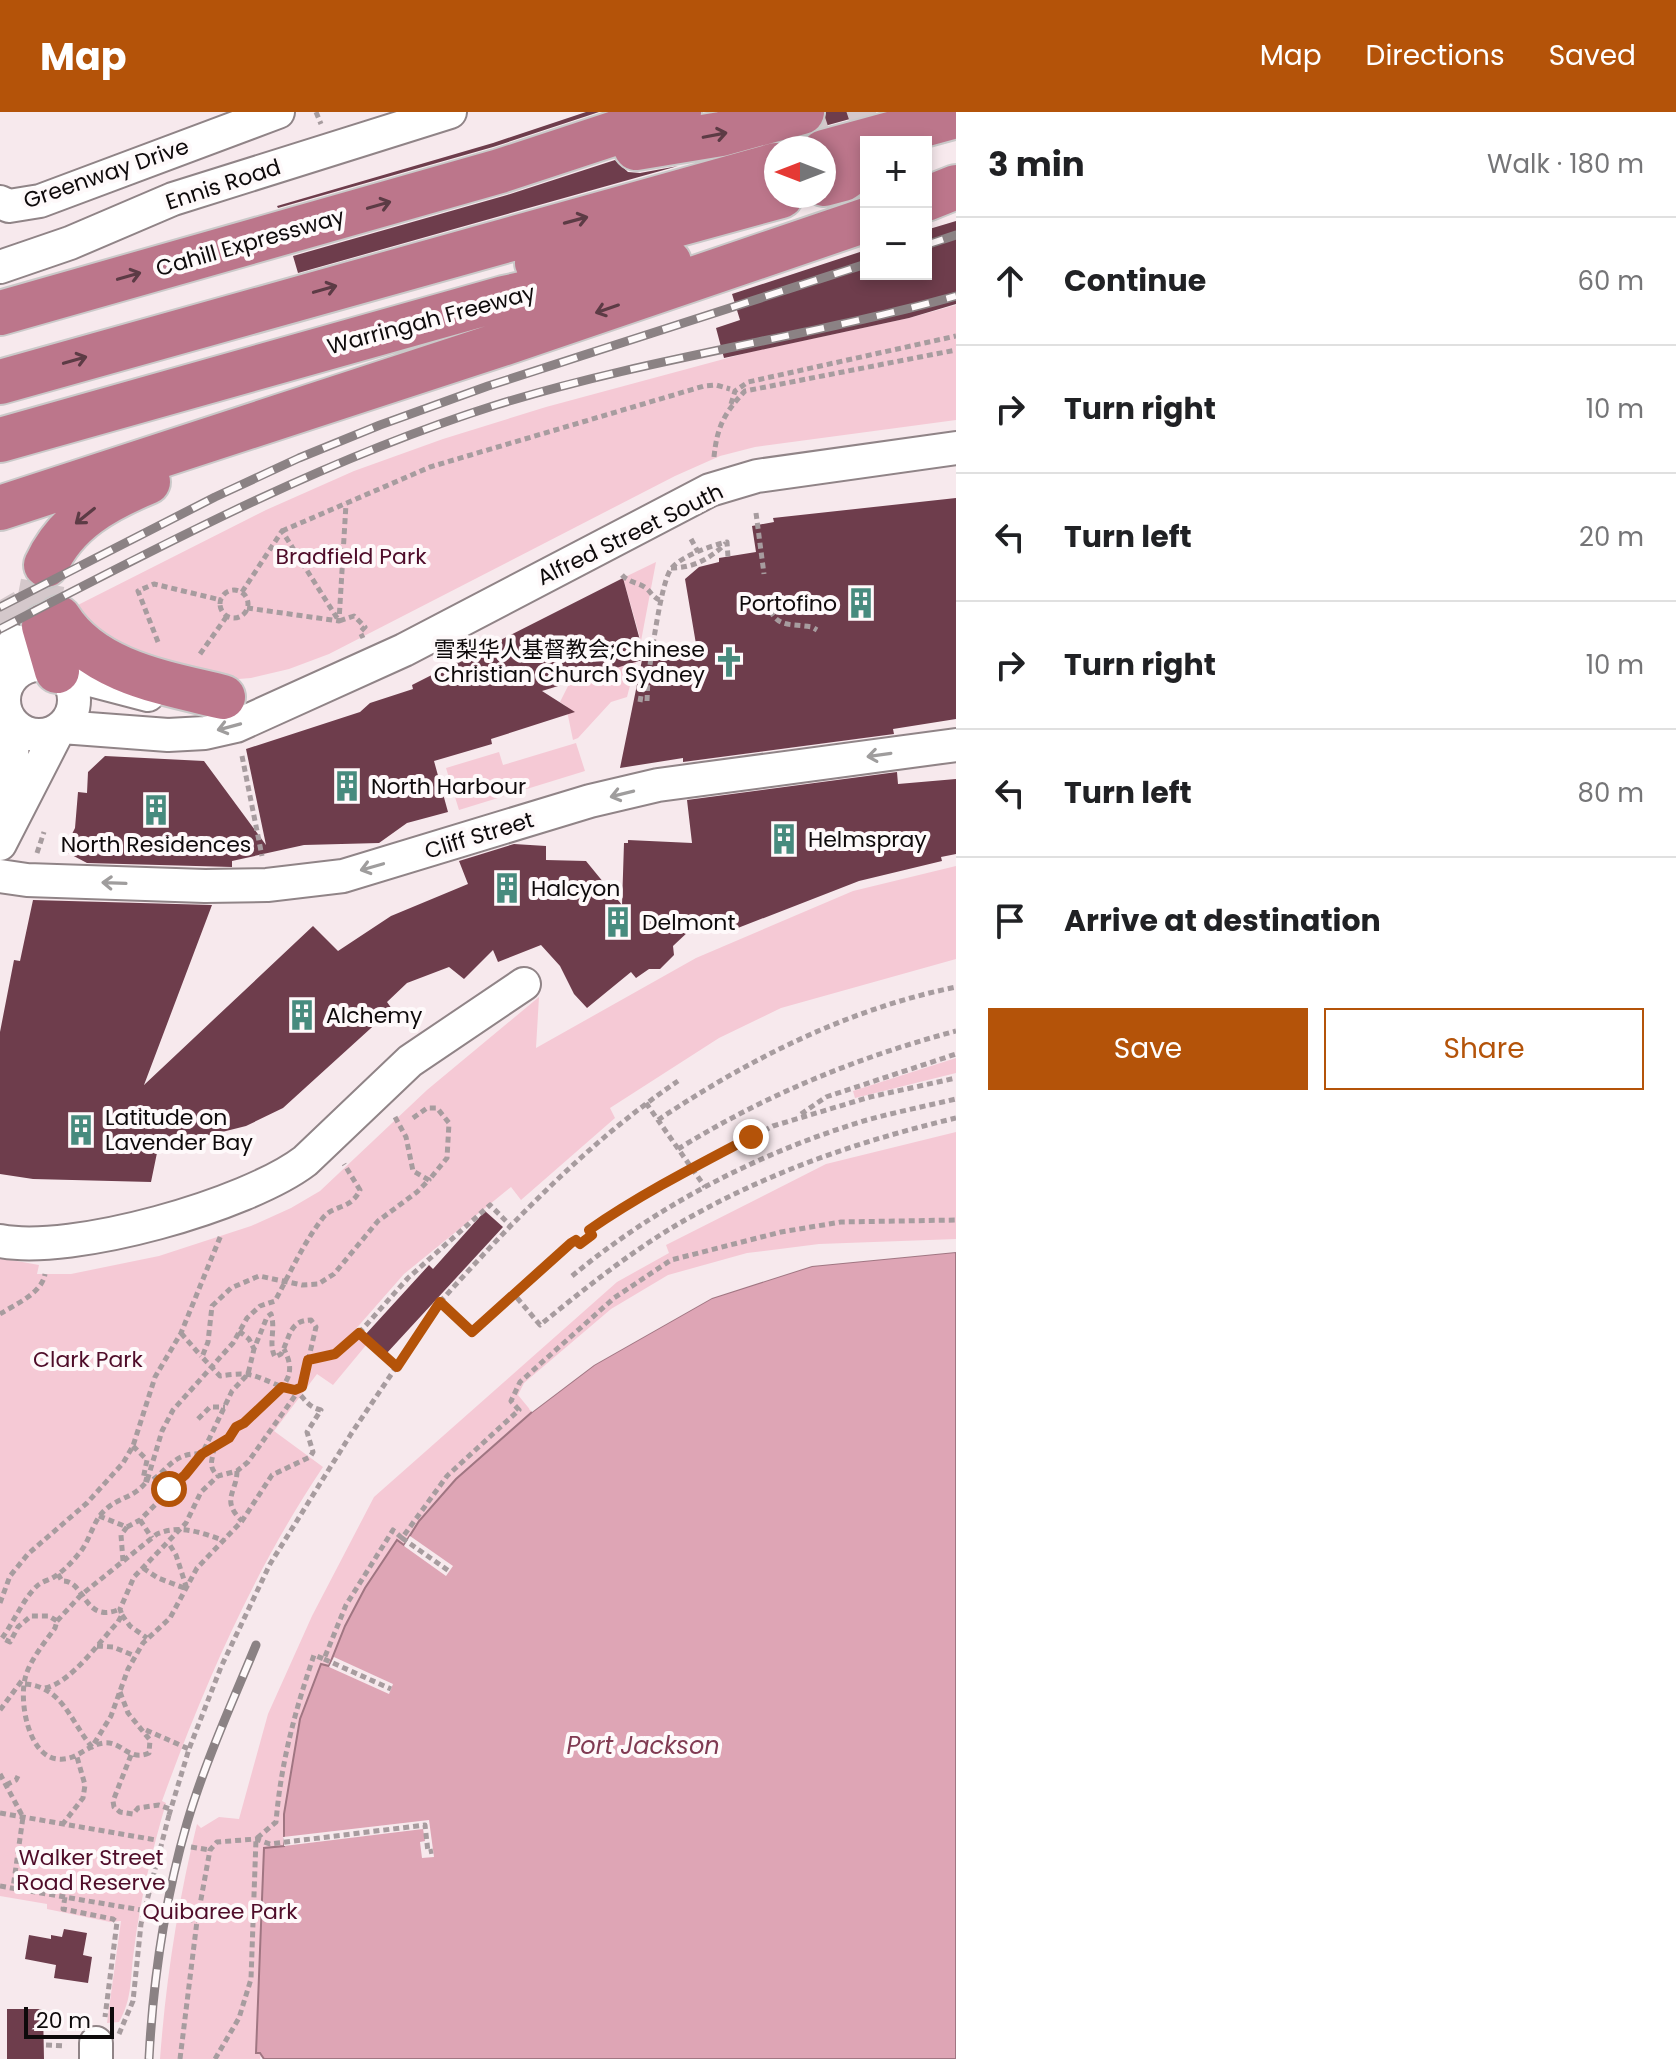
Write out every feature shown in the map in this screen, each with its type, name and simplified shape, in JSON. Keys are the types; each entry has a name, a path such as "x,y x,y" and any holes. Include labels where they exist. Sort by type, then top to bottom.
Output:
{"highway":[{"name":"Cahill Expressway","path":"0,313 500,171 679,112"},
{"name":"Cahill Expressway","path":"500,171 721,134 802,112"},
{"name":"Warringah Freeway","path":"0,440 504,298 758,243 851,185 923,128"},
{"path":"0,382 764,168"},
{"name":"Warringah Freeway","path":"0,508 386,382 851,185"},
{"name":"Warringah Freeway","path":"0,418 764,201"},
{"path":"48,562 61,539 82,518 118,495 386,382"},
{"path":"39,628 58,671"},
{"path":"39,628 77,640 111,663 175,685 223,697"}],"street":[{"name":"Greenway Drive","path":"0,202 9,206 40,201 207,124 278,112"},
{"name":"Ennis Road","path":"0,267 70,243 173,199 450,112"},
{"name":"Alfred Street South","path":"60,728 168,735 205,733 236,726 404,650 710,490 757,476 956,448"},
{"path":"39,628 7,680 5,711 21,731 45,735 60,728"},
{"path":"0,844 60,728 70,717 74,699 71,687 58,671 36,665 7,680"},
{"name":"Alfred Street South","path":"58,671 141,694 223,697 327,687"},
{"path":"0,818 12,762 13,724"},
{"name":"Cliff Street","path":"0,876 27,880 205,886 267,885 343,876 590,801 658,785 956,745"},
{"path":"0,1241 23,1245 49,1244 94,1237 225,1201 288,1174 410,1061 524,984"}],"path":[{"path":"715,449 717,433 735,391 742,384 956,336"},
{"path":"731,404 745,391 956,350"},
{"path":"242,592 282,531 430,467 704,386 730,389"},
{"path":"339,621 346,504"},
{"path":"756,520 764,574"},
{"path":"282,531 339,621"},
{"path":"691,539 698,552"},
{"path":"643,702 643,683 648,679 671,568 714,544 727,542"},
{"path":"727,542 728,557"},
{"path":"671,568 691,567 712,556 727,542"},
{"path":"622,575 662,601"},
{"path":"164,656 138,591 154,584 221,600"},
{"path":"229,591 242,592 247,599 247,608 239,617 227,616 221,609 221,600 229,591"},
{"path":"767,601 771,616 779,623 817,630"},
{"path":"247,608 339,621 354,616 365,627 360,632 362,637"},
{"path":"196,660 227,616"},
{"path":"240,748 259,835"},
{"path":"658,1120 716,1081 796,1040 887,1005 956,987"},
{"path":"678,1149 773,1095 856,1061 956,1031"},
{"path":"797,1117 826,1097 956,1054"},
{"path":"440,1302 472,1332 571,1243 576,1240 580,1244 592,1235 589,1230 612,1214 692,1168 797,1117 956,1078"},
{"path":"104,2041 133,2001 141,1924 189,1749 221,1667 270,1564 440,1302 554,1181 646,1103 678,1081"},
{"path":"572,1276 640,1226 747,1166 839,1129 956,1099"},
{"path":"646,1103 705,1187"},
{"path":"202,1357 208,1342 212,1306 218,1297 243,1281 259,1276 302,1285 318,1284 334,1274 378,1221 429,1180 447,1158 449,1123 437,1108 427,1108 413,1118"},
{"path":"394,1116 406,1137 413,1171 429,1180"},
{"path":"513,1293 540,1325 662,1235 754,1184 869,1139 956,1118"},
{"path":"147,1481 168,1417 233,1343 260,1306 275,1301 305,1244 324,1216 356,1199 360,1190 343,1163"},
{"path":"308,1360 335,1354 359,1333 408,1278 490,1205 510,1225"},
{"path":"402,1538 447,1476 519,1410 511,1401 520,1382 614,1298 671,1260 781,1232 841,1222 956,1220"},
{"path":"0,1603 10,1576 28,1554 106,1484 133,1446 155,1377 181,1333 222,1234"},
{"path":"0,1314 27,1298 43,1282 49,1244"},
{"path":"44,1688 69,1675 96,1646 121,1612 127,1587 190,1517 201,1492 218,1476 237,1471 248,1462 302,1387 316,1327 311,1320 298,1322 293,1327 279,1356 272,1355 271,1314 267,1317 248,1374 232,1391 202,1454 140,1520 127,1527 121,1535 123,1561"},
{"path":"239,1331 249,1339 254,1349"},
{"path":"92,1747 111,1716 135,1656 147,1638 170,1618 197,1568 242,1521 272,1475 310,1457 313,1452 307,1432 321,1410 314,1408 296,1392 260,1376 220,1376 181,1333"},
{"path":"359,1333 397,1367"},
{"path":"57,1621 49,1616 31,1616 18,1627 10,1642 1,1638 38,1585 58,1574 90,1538 99,1516 120,1498 129,1498 147,1481 157,1477 172,1460 202,1454 229,1438 236,1427 282,1387 289,1374 289,1359 284,1349"},
{"path":"198,1419 210,1407 225,1407"},
{"path":"133,1446 147,1460 143,1479 147,1481"},
{"path":"214,1446 211,1467 218,1476"},
{"path":"237,1471 230,1495 231,1507 242,1521"},
{"path":"99,1516 127,1527"},
{"path":"140,1520 152,1538"},
{"path":"0,1710 25,1676 57,1621 81,1595 152,1538 171,1528 179,1528 225,1541"},
{"path":"324,1659 346,1605 393,1530 449,1571"},
{"path":"168,1542 176,1555 187,1589"},
{"path":"143,1568 158,1578 187,1589"},
{"path":"58,1574 62,1581 74,1584 90,1607 98,1611 121,1612"},
{"path":"121,1612 130,1626 147,1638"},
{"path":"96,1646 113,1647 135,1656"},
{"path":"215,2059 239,2018 251,1979 256,1839 276,1822 280,1780 293,1717 314,1655 391,1689"},
{"path":"25,1676 28,1729 37,1748 56,1759 77,1757 92,1747 111,1743 131,1755 149,1753 150,1740 128,1713 120,1692"},
{"path":"25,1684 51,1692 92,1747"},
{"path":"143,1728 189,1749"},
{"path":"131,1755 113,1801 114,1807 120,1812 133,1814 138,1808 159,1805 170,1812"},
{"path":"62,1825 83,1798 85,1785 77,1757"},
{"path":"0,1774 23,1817 13,1888"},
{"path":"6,1785 18,1776"},
{"path":"0,1813 156,1840"},
{"path":"180,2059 197,1921 210,1850 217,1842 256,1839 270,1844 425,1825 428,1852 433,1851"},
{"path":"191,1847 210,1850"},
{"path":"0,1886 141,1910"},
{"path":"65,1897 63,1909 117,1922 104,2041"},
{"path":"177,1917 197,1921"},
{"path":"46,2045 65,2045 66,2059"}],"green space":[{"name":"Bradfield Park","path":"956,305 956,420 755,447 720,456 675,476 329,654 289,669 226,680 118,659 72,608 266,510 354,471 443,439 546,407 750,352"},
{"path":"656,562 641,641 623,578"},
{"path":"636,662 627,697 611,702 573,740 566,706 560,702 570,682"},
{"path":"576,743 585,771 459,810 446,768 499,752 503,765"},
{"path":"956,866 956,959 781,1008 719,1038 610,1108 615,1118 521,1200 511,1187 404,1274 354,1331 367,1344 333,1385 317,1374 274,1431 323,1467 275,1546 232,1629 178,1758 162,1801 166,1803 143,1894 127,2004 119,2022 107,2023 121,1921 110,1922 47,1909 47,1904 0,1896 0,1258 39,1265 37,1274 71,1274 159,1256 251,1226 320,1191 427,1090 539,997 536,1048 696,958 853,891"},
{"path":"956,1058 956,1073 855,1098 853,1091"},
{"name":"Quibaree Park","path":"956,1132 956,1239 819,1244 747,1253 668,1275 611,1309 524,1383 518,1395 532,1412 463,1474 404,1546 396,1541 365,1588 345,1626 329,1667 321,1664 300,1719 284,1814 284,1846 265,1848 256,2053 261,2053 260,2059 160,2059 174,1940 197,1824 201,1828 219,1817 239,1819 268,1714 312,1616 374,1497 617,1282 669,1253 666,1245 826,1164"}],"water":[{"name":"Port Jackson","path":"956,1252 956,2059 264,2059 256,2053 264,1848 284,1846 284,1814 300,1719 321,1664 329,1666 365,1588 397,1540 404,1545 419,1521 456,1479 532,1412 594,1365 712,1298 812,1266"}],"pier":[{"path":"956,1248 956,1252 812,1266 712,1298 594,1365 532,1412 529,1409 592,1362 710,1294 811,1263"},
{"path":"410,1536 453,1566 446,1576 404,1546"},
{"path":"334,1657 393,1684 389,1694 329,1667"},
{"path":"429,1820 434,1857 422,1858 420,1842 425,1841 423,1829 284,1846 283,1837"}],"building":[{"path":"586,112 599,112 493,147 277,206 493,143"},
{"path":"826,112 868,112 868,114 821,127"},
{"path":"615,160 628,172 640,173 678,166 298,273 293,256 507,195"},
{"path":"956,221 956,304 909,318 724,358 716,328 740,320 732,294 860,252 860,280 932,280 932,228"},
{"path":"956,498 956,719 893,729 894,734 620,768 642,660 542,691 575,712 491,739 492,744 434,761 448,812 407,823 379,843 304,845 232,861 232,867 87,863 68,853 66,846 75,828 78,792 87,793 88,772 105,756 204,761 266,845 246,749 360,712 370,703 413,689 412,685 623,578 644,655 696,644 685,579 699,567 719,562 719,558 756,552 752,526 774,522 773,518"},
{"path":"897,772 898,784 956,779 956,854 941,857 942,861 859,881 725,933 707,914 673,946 674,955 660,969 649,969 636,978 631,972 587,1008 574,994 560,966 541,945 498,962 493,950 464,979 449,967 407,983 387,1002 392,1009 283,1108 246,1126 158,1148 151,1182 33,1179 0,1174 0,1032 14,960 20,961 33,900 212,905 144,1085 313,926 338,951 391,916 468,884 459,861 514,844 546,846 546,860 586,861 622,905 624,843 628,840 692,843 687,800"},
{"path":"485,1211 503,1227 386,1354 365,1335 429,1265 433,1269"},
{"path":"64,1929 87,1933 83,1955 92,1957 88,1983 54,1978 56,1965 25,1959 29,1935 51,1939 51,1935 62,1937"},
{"path":"7,2009 43,2009 44,2059 7,2059"}],"tunnel":[{"path":"724,162 876,112"},
{"path":"44,626 39,602 46,565"},
{"path":"0,600 14,624 15,641"}],"railway":[{"path":"932,243 956,235"},
{"path":"0,607 215,497 380,425 488,386 860,266"},
{"path":"0,629 244,506 368,451 431,427 496,405 610,374 956,296"},
{"path":"149,2059 161,1940 179,1852 202,1778 256,1645"}],"place":[{"name":"Portofino","path":"861,603"},
{"name":"雪梨华人基督教会;Chinese Christian Church Sydney","path":"729,662"},
{"name":"North Harbour","path":"347,786"},
{"name":"North Residences","path":"156,810"},
{"name":"Helmspray","path":"784,839"},
{"name":"Halcyon","path":"507,888"},
{"name":"Delmont","path":"618,922"},
{"name":"Alchemy","path":"302,1015"},
{"name":"Latitude on Lavender Bay","path":"81,1130"}],"route":[{"path":"169,1489 202,1454 229,1438 236,1427 282,1387 295,1390 302,1387 308,1360 335,1354 359,1333 397,1367 440,1302 472,1332 571,1243 576,1240 580,1244 592,1235 589,1230 644,1194 751,1137"}],"park label":[{"name":"Clark Park","path":"88,1359"},
{"name":"Walker Street Road Reserve","path":"91,1870"}]}
